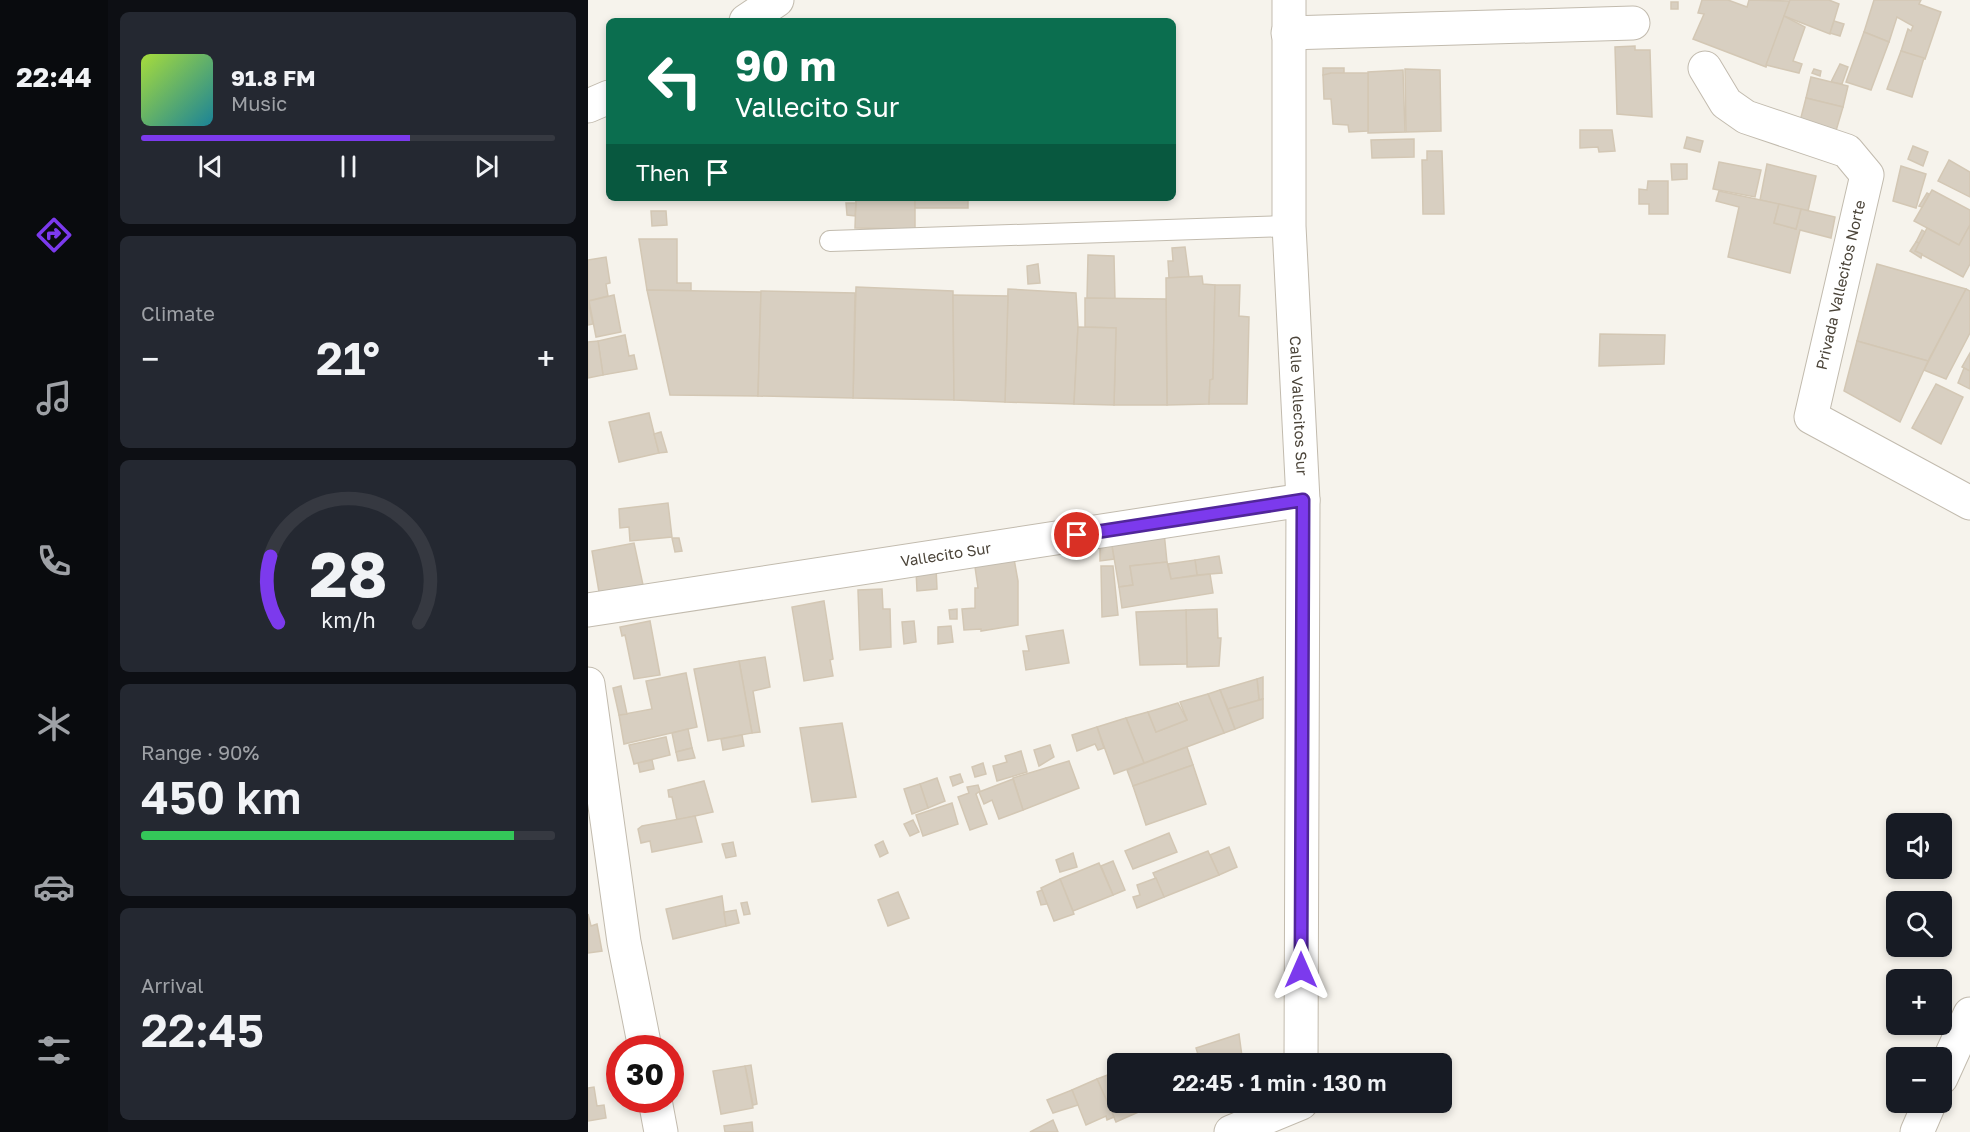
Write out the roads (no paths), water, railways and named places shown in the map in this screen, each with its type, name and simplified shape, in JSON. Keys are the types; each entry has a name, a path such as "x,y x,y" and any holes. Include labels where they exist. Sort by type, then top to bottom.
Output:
{"street":[{"path":"750,18 777,0"},
{"name":"Calle Vallecitos Sur","path":"1288,0 1289,225 1303,500 1301,1053"},
{"path":"1288,33 1634,23"},
{"name":"Privada Vallecitos Norte","path":"1705,68 1726,103 1746,117 1846,151 1867,175 1811,417 1970,503"},
{"path":"588,106 606,98"},
{"name":"Vallecito Sur","path":"588,610 1303,500"},
{"path":"588,684 624,942 642,1035"},
{"path":"1952,1054 1970,1014"},
{"path":"657,1113 661,1132"},
{"path":"1231,1132 1277,1113"},
{"path":"1300,1132 1301,1113"},
{"path":"1917,1132 1925,1113"}],"lane":[{"path":"830,241 1289,225"}]}
